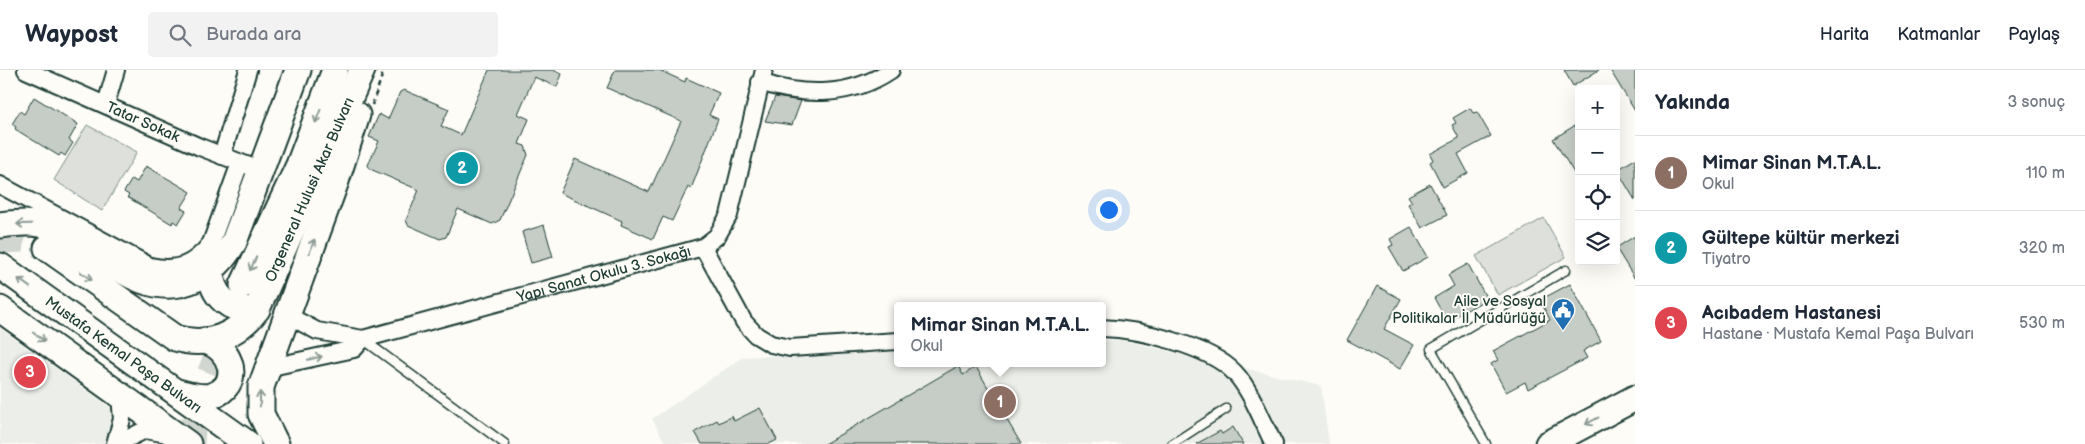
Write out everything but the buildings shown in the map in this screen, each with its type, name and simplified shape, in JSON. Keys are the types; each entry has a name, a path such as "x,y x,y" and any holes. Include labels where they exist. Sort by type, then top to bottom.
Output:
{"main road":[{"path":"0,225 25,223 53,228 120,269 157,285 181,284 211,270 220,262 234,242 250,167 298,70"},
{"name":"Orgeneral Hulusi Akar Bulvarı","path":"243,285 299,165 335,70"},
{"name":"Orgeneral Hulusi Akar Bulvarı","path":"257,310 362,70"},
{"path":"276,444 264,424 259,404 260,387 339,172 354,126 366,70"},
{"path":"47,248 166,333 184,341 204,341 235,332 257,310"},
{"name":"Mustafa Kemal Paşa Bulvarı","path":"0,266 248,444"},
{"path":"211,270 213,286 221,299 242,310 257,310"},
{"path":"0,309 182,440"},
{"path":"172,390 206,397 218,392 227,384 232,372 226,355 217,346 204,341"},
{"path":"1548,444 1635,398"}],"street":[{"name":"Tatar Sokak","path":"26,70 250,167"},
{"path":"106,104 116,70"},
{"path":"222,156 248,70"},
{"path":"762,76 793,91 828,92 858,86 891,70"},
{"name":"Yapı Sanat Okulu 3. Sokağı","path":"287,315 317,331 363,339 703,247 717,236 728,216 762,76"},
{"path":"0,185 150,266 164,269 178,268 191,264 210,243 250,167"},
{"path":"703,247 744,322 756,334 771,344 790,348 894,341"},
{"path":"1106,328 1150,334 1220,361 1242,382 1274,444"},
{"name":"Yapı Sanat Okulu 3. Sokağı","path":"267,368 354,349 363,339"},
{"path":"116,444 122,419 120,396"},
{"path":"116,444 145,430 182,440"}],"lane":[{"path":"1486,444 1431,349 1566,270"},
{"path":"363,339 505,444"},
{"path":"1172,444 1226,409"}],"shaded area":[{"path":"87,125 137,152 102,211 54,180"},
{"path":"1544,218 1566,257 1498,295 1476,256"},
{"path":"0,328 121,415 104,444 0,444"},
{"path":"1121,340 1321,386 1329,444 666,444 652,419 743,357 894,350 894,367 1106,367 1106,341"}],"tunnel":[{"path":"0,241 23,240 47,248"},
{"path":"192,444 194,414 226,330"}],"place":[{"name":"Gültepe kültür merkezi","path":"462,168"},
{"name":"Aile ve Sosyal Politikalar İl Müdürlüğü","path":"1563,331"},
{"name":"Acıbadem Hastanesi","path":"30,372"},
{"name":"Mimar Sinan M.T.A.L.","path":"1000,402"}]}
